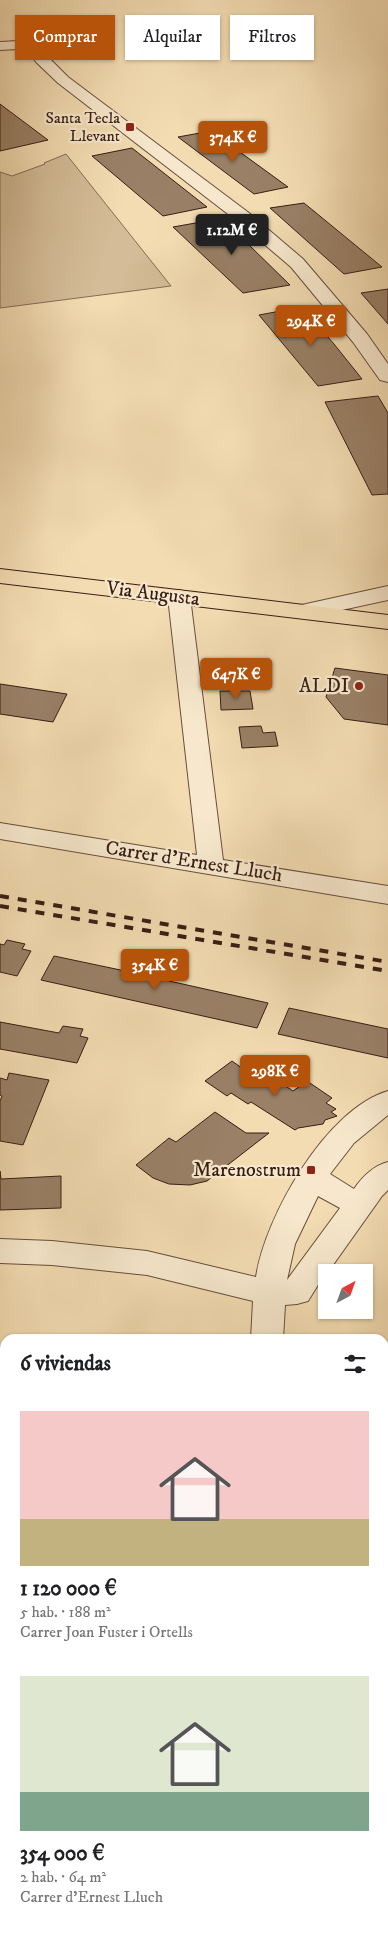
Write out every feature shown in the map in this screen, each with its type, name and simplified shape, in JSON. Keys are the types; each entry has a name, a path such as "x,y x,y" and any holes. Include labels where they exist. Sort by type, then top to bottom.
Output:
{"main road":[{"name":"Via Augusta","path":"0,576 388,622"}],"street":[{"path":"1,39 63,80 242,217 297,264 360,338 388,381"},
{"name":"Via Augusta","path":"305,612 388,593"},
{"path":"179,597 210,865"},
{"name":"Carrer d'Ernest Lluch","path":"0,831 388,895"},
{"path":"284,1292 278,1248 311,1178 324,1157 354,1126 388,1101"},
{"path":"270,1334 284,1292 362,1202 371,1188 388,1174"},
{"path":"311,1178 344,1198 362,1202"},
{"path":"0,1252 52,1253 147,1263 284,1292"}],"shaded area":[{"path":"66,154 171,286 0,308 0,172 12,176"}],"building":[{"path":"0,104 48,140 0,151"},
{"path":"211,131 288,187 254,194 178,137"},
{"path":"132,148 207,207 163,216 92,156"},
{"path":"304,203 382,267 344,274 270,208"},
{"path":"218,219 249,245 290,285 243,293 173,227"},
{"path":"388,289 388,324 361,293"},
{"path":"302,307 362,379 318,386 259,315"},
{"path":"378,396 388,413 388,494 372,495 325,402"},
{"name":"ALDI","path":"335,668 388,675 388,725 344,719 326,697"},
{"path":"0,684 67,694 53,722 0,714"},
{"path":"220,691 250,691 253,709 221,710"},
{"path":"261,726 263,733 275,732 278,746 242,748 239,727"},
{"path":"7,940 25,944 22,949 31,951 17,976 0,972 0,944 4,945"},
{"path":"54,956 149,976 152,971 172,975 169,981 268,1003 257,1028 41,980"},
{"path":"289,1008 388,1029 388,1058 278,1034"},
{"path":"0,1022 59,1033 63,1026 83,1029 80,1036 88,1038 77,1063 0,1049"},
{"path":"232,1061 246,1071 254,1071 268,1079 275,1079 293,1091 307,1081 332,1098 326,1103 336,1109 331,1112 337,1116 325,1120 323,1124 295,1130 251,1102 248,1104 231,1093 227,1096 205,1081"},
{"path":"9,1073 49,1080 23,1145 0,1141 0,1101 2,1096 0,1095 0,1078 7,1080"},
{"path":"215,1112 246,1133 269,1133 207,1181 190,1185 169,1184 153,1178 136,1165 169,1138 176,1142"},
{"path":"0,1171 1,1179 61,1176 61,1208 0,1210"}],"railway":[{"path":"0,896 388,962"},
{"path":"0,906 388,971"}],"place":[{"name":"Santa Tecla Llevant","path":"130,127"},
{"name":"ALDI","path":"359,686"},
{"name":"Marenostrum","path":"311,1170"}]}
